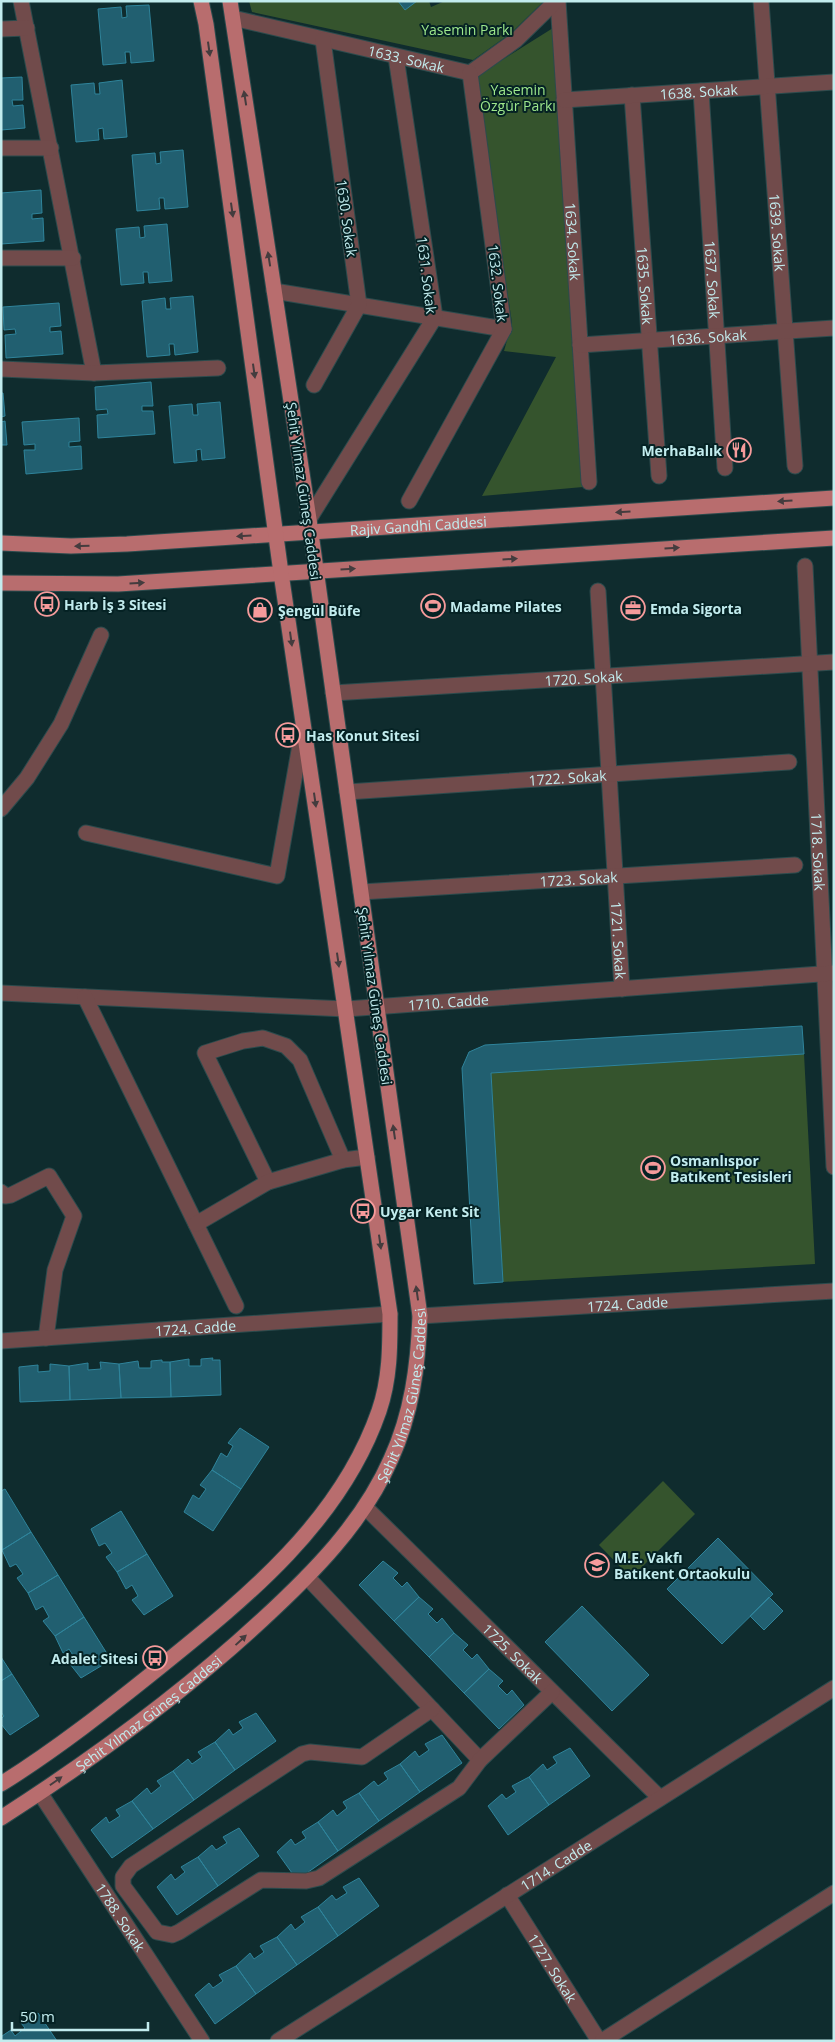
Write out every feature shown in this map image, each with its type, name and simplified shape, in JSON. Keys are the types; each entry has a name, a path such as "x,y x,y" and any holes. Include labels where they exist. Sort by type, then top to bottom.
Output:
{"main road":[{"name":"Şehit Yılmaz Güneş Caddesi","path":"2,1781 112,1706 214,1624 268,1574 314,1525 349,1474 365,1446 379,1412 386,1385 390,1314 281,573 206,24 201,1"},
{"name":"Şehit Yılmaz Güneş Caddesi","path":"1,1818 130,1730 231,1648 307,1577 365,1507 391,1460 406,1420 417,1372 420,1316 309,526 230,1"},
{"name":"Rajiv Gandhi Caddesi","path":"1,544 70,546 276,534 309,526 834,498"},
{"path":"1,583 118,584 834,538"}],"street":[{"path":"21,1 73,258 94,373"},
{"path":"470,73 516,40 557,1"},
{"name":"1634. Sokak","path":"557,1 589,482"},
{"name":"1639. Sokak","path":"761,1 795,466"},
{"name":"1633. Sokak","path":"233,18 470,73"},
{"path":"1,29 26,28"},
{"name":"1630. Sokak","path":"323,40 359,305"},
{"name":"1631. Sokak","path":"309,526 434,317 396,57"},
{"name":"1632. Sokak","path":"408,500 504,329 470,73"},
{"name":"1638. Sokak","path":"564,100 834,82"},
{"name":"1637. Sokak","path":"701,91 725,468"},
{"name":"1635. Sokak","path":"632,95 659,476"},
{"path":"1,148 50,148"},
{"path":"1,258 73,258"},
{"path":"274,291 504,329"},
{"path":"314,385 359,305"},
{"name":"1636. Sokak","path":"580,345 834,328"},
{"path":"1,369 94,373 218,368"},
{"name":"1718. Sokak","path":"805,566 829,974 834,1168"},
{"name":"1721. Sokak","path":"598,591 622,989"},
{"path":"1,809 28,778 61,724 101,635"},
{"name":"1720. Sokak","path":"333,693 834,662"},
{"path":"86,833 277,876 303,724"},
{"name":"1722. Sokak","path":"347,792 789,762"},
{"name":"1723. Sokak","path":"360,892 795,865"},
{"name":"1710. Cadde","path":"1,993 346,1009 829,974"},
{"path":"85,997 236,1306"},
{"path":"268,1182 205,1054 243,1041 263,1038 286,1046 300,1060 343,1160"},
{"path":"196,1224 268,1182 343,1160 367,1157"},
{"path":"1,1192 5,1196 10,1195 49,1176 74,1216 55,1270 46,1338"},
{"name":"1724. Cadde","path":"420,1316 834,1292"},
{"name":"1724. Cadde","path":"1,1341 390,1314"},
{"name":"1725. Sokak","path":"365,1507 660,1798"},
{"path":"307,1577 480,1760"},
{"path":"432,1709 362,1757 310,1752 302,1754 131,1866 123,1877 123,1886 157,1932 172,1935 180,1932 261,1880 306,1881 318,1878 459,1788 480,1760 552,1692"},
{"name":"1714. Cadde","path":"278,2041 660,1798 831,1695"},
{"name":"1788. Sokak","path":"40,1793 202,2041"},
{"path":"600,2041 834,1893"},
{"name":"1727. Sokak","path":"507,1895 600,2041"}],"green space":[{"name":"Yasemin Parkı","path":"249,1 429,1 431,7 445,1 544,1 511,33 473,60 252,12"},
{"name":"Yasemin Özgür Parkı","path":"553,28 583,487 482,496 556,357 504,351 512,323 475,77"},
{"name":"Osmanlıspor Batıkent Tesisleri","path":"804,1054 815,1264 503,1282 491,1073"},
{"path":"663,1481 695,1514 631,1578 599,1545"}],"building":[{"path":"398,1 417,1 405,10"},
{"path":"149,5 154,61 131,63 130,52 125,52 126,63 103,65 98,9 121,7 122,18 127,17 126,6"},
{"path":"22,77 23,100 12,100 13,106 23,105 25,128 1,130 1,78"},
{"path":"122,80 127,137 104,139 103,128 98,129 99,140 76,142 71,85 94,83 95,94 100,94 99,83"},
{"path":"183,150 188,207 165,209 164,198 159,198 160,209 137,211 132,155 155,153 156,164 161,163 160,152"},
{"path":"41,190 42,213 32,214 32,219 43,218 44,241 1,244 1,193"},
{"path":"167,224 172,281 149,283 148,272 143,272 144,283 121,285 116,229 139,227 140,238 145,237 144,226"},
{"path":"193,296 198,352 175,355 174,344 169,344 170,355 147,357 142,301 165,298 166,309 171,309 170,298"},
{"path":"59,303 61,326 50,327 50,332 61,331 63,354 6,358 5,335 16,334 15,329 4,330 3,307"},
{"path":"151,382 153,406 142,406 142,411 153,411 155,434 98,438 97,415 108,414 107,409 96,410 95,387"},
{"path":"1,393 3,393 5,416 1,417"},
{"path":"220,402 225,458 202,460 201,449 196,450 197,461 174,463 169,406 192,404 193,415 198,415 197,404"},
{"path":"79,418 80,441 69,442 69,447 81,446 82,469 26,474 24,450 35,450 35,444 24,445 22,422"},
{"path":"5,421 7,445 1,445 1,422"},
{"path":"802,1026 804,1054 491,1073 503,1282 474,1284 462,1068 469,1052 485,1045"},
{"path":"213,1358 212,1360 220,1360 221,1395 171,1397 170,1362 189,1359 189,1366 201,1366 201,1359"},
{"path":"162,1360 162,1362 170,1362 171,1397 121,1398 119,1364 138,1361 139,1368 151,1368 151,1361"},
{"path":"100,1362 119,1364 121,1398 70,1400 69,1366 88,1363 88,1370 101,1369"},
{"path":"50,1364 69,1366 70,1400 20,1402 19,1367 38,1365 38,1372 50,1371"},
{"path":"240,1428 269,1447 241,1489 212,1470 221,1453 227,1457 233,1446 228,1443"},
{"path":"212,1470 241,1489 213,1531 184,1512 193,1495 199,1499 206,1489 200,1485"},
{"path":"5,1489 31,1532 2,1550 1,1491"},
{"path":"121,1511 147,1554 117,1572 106,1557 112,1553 105,1543 99,1546 91,1529"},
{"path":"31,1532 58,1575 28,1593 17,1578 23,1574 16,1564 10,1567 2,1550"},
{"path":"718,1538 773,1594 722,1644 667,1589"},
{"path":"147,1554 173,1596 144,1615 132,1600 138,1596 132,1585 126,1589 117,1572"},
{"path":"383,1561 398,1573 393,1578 402,1587 407,1582 419,1597 394,1621 359,1585"},
{"path":"58,1575 84,1617 55,1636 43,1621 49,1617 43,1606 36,1610 28,1593"},
{"path":"419,1597 433,1609 428,1614 437,1623 442,1618 454,1633 429,1657 394,1621"},
{"path":"769,1597 783,1611 764,1630 750,1616"},
{"path":"582,1606 649,1675 612,1711 545,1642"},
{"path":"84,1617 111,1660 81,1678 70,1664 76,1660 69,1649 63,1653 55,1636"},
{"path":"454,1633 468,1645 463,1650 472,1659 477,1654 489,1669 464,1693 429,1657"},
{"path":"1,1657 12,1674 1,1681"},
{"path":"489,1669 503,1681 498,1686 507,1695 512,1690 524,1705 499,1729 464,1693"},
{"path":"12,1674 39,1716 10,1735 1,1724 1,1719 4,1716 1,1712 1,1681"},
{"path":"256,1713 276,1741 235,1770 215,1742 229,1729 233,1735 243,1728 239,1722"},
{"path":"442,1735 462,1763 420,1792 400,1764 415,1751 419,1757 429,1750 425,1744"},
{"path":"215,1742 235,1770 194,1800 173,1771 188,1759 192,1764 202,1757 198,1752"},
{"path":"570,1748 590,1776 549,1805 529,1777 543,1764 547,1770 557,1763 553,1757"},
{"path":"400,1764 420,1792 379,1821 359,1793 374,1781 378,1786 388,1779 384,1773"},
{"path":"173,1771 194,1800 153,1829 132,1801 147,1788 151,1794 161,1786 157,1781"},
{"path":"529,1777 549,1805 508,1835 488,1806 502,1794 506,1799 516,1792 512,1786"},
{"path":"359,1793 379,1821 338,1851 318,1822 333,1810 337,1816 347,1808 343,1802"},
{"path":"132,1801 153,1829 112,1858 91,1830 106,1817 109,1823 120,1816 116,1810"},
{"path":"318,1822 338,1851 297,1880 277,1852 291,1839 295,1845 306,1838 302,1832"},
{"path":"239,1828 259,1856 218,1886 198,1857 212,1845 216,1850 227,1843 223,1837"},
{"path":"198,1857 218,1886 177,1915 157,1887 171,1874 175,1880 185,1872 181,1867"},
{"path":"359,1878 379,1906 338,1936 318,1907 332,1895 336,1900 347,1893 343,1887"},
{"path":"318,1907 338,1936 297,1965 277,1937 291,1924 295,1930 305,1922 301,1917"},
{"path":"277,1937 297,1965 256,1994 236,1966 250,1953 254,1959 264,1952 260,1946"},
{"path":"236,1966 256,1994 215,2024 195,1995 209,1983 213,1988 223,1981 219,1975"},
{"path":"38,2013 57,2041 1,2041 2,2036 11,2030 15,2036 25,2028 21,2023"}],"place":[{"name":"MerhaBalık","path":"739,450"},
{"name":"Harb İş 3 Sitesi","path":"47,604"},
{"name":"Madame Pilates","path":"433,606"},
{"name":"Emda Sigorta","path":"633,608"},
{"name":"Şengül Büfe","path":"260,610"},
{"name":"Has Konut Sitesi","path":"288,735"},
{"name":"Osmanlıspor Batıkent Tesisleri","path":"653,1168"},
{"name":"Uygar Kent Sit","path":"363,1211"},
{"name":"M.E. Vakfı Batıkent Ortaokulu","path":"597,1565"},
{"name":"Adalet Sitesi","path":"155,1658"}]}
